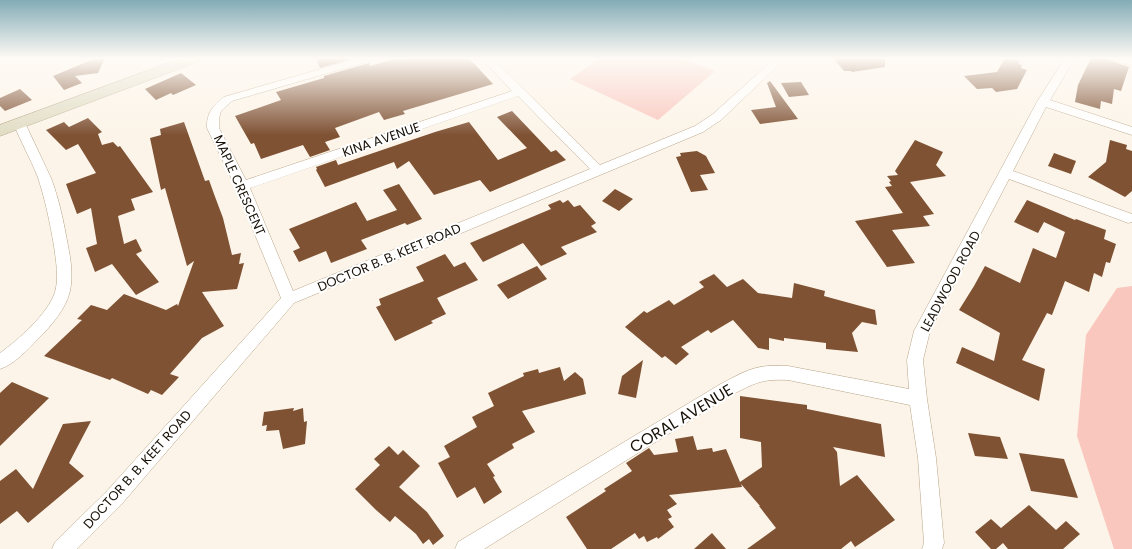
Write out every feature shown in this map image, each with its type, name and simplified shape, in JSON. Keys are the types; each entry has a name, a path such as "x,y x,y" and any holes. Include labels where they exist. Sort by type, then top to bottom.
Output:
{"street":[{"path":"0,131 20,125 128,84"},
{"name":"MAPLE CRESCENT","path":"280,84 228,99 219,105 214,113 212,121 213,128 242,186 289,299"},
{"path":"511,84 598,170"},
{"name":"DOCTOR B. B. KEET ROAD","path":"63,549 113,499 289,299 699,129 717,116 752,84"},
{"name":"LEADWOOD ROAD","path":"932,549 934,543 927,458 918,398 915,360 922,331 1043,102 1054,84"},
{"name":"KINA AVENUE","path":"242,186 519,92"},
{"path":"1043,102 1132,131"},
{"path":"0,362 16,351 46,321 63,292 64,258 46,183 20,125"},
{"path":"1006,173 1128,218"},
{"name":"CORAL AVENUE","path":"465,549 725,390 754,376 768,372 788,372 918,398"}],"shaded area":[{"path":"580,84 700,84 658,120"},
{"path":"1132,286 1132,549 1114,549 1077,436 1086,335 1117,288"}],"building":[{"path":"59,84 80,84 64,90"},
{"path":"157,84 194,84 196,85 173,95 171,93 156,100 145,89"},
{"path":"305,84 493,84 403,111 405,114 384,120 379,112 335,128 340,137 325,142 330,150 310,157 303,145 261,159 254,143 251,144 235,116 281,100 276,92"},
{"path":"767,84 772,84 798,119 760,124 751,110 776,107"},
{"path":"781,84 802,84 809,95 789,97"},
{"path":"972,84 1020,84 1017,89 996,92 992,88 977,89"},
{"path":"1079,84 1123,84 1121,91 1114,89 1112,104 1101,101 1100,109 1075,102"},
{"path":"20,89 32,100 5,111 0,106 0,98"},
{"path":"512,111 551,152 556,150 566,160 490,192 480,180 434,195 409,161 397,169 394,162 325,187 316,170 316,167 336,160 338,165 469,122 498,160 527,148 497,117"},
{"path":"88,118 102,132 98,134 102,145 113,142 118,147 120,146 153,192 131,199 135,210 118,216 124,244 136,239 142,251 136,254 159,282 136,295 112,264 95,272 86,248 97,244 91,208 77,214 66,184 96,173 78,144 66,150 46,130 64,122 69,127"},
{"path":"184,122 205,181 209,180 223,218 232,255 241,253 239,264 244,263 237,289 202,292 224,326 202,338 170,374 179,377 162,395 151,390 148,394 112,378 110,380 44,356 82,320 77,319 91,305 107,310 124,294 166,310 177,304 178,306 194,261 187,266 165,188 161,190 150,138 161,135 160,129"},
{"path":"915,140 943,152 936,165 946,176 910,182 934,214 923,216 930,226 892,230 915,263 887,267 855,221 903,213 885,187 892,186 889,182 891,181 887,176 898,175 895,171"},
{"path":"1110,140 1127,145 1126,149 1132,151 1132,191 1125,197 1088,177 1106,162"},
{"path":"697,151 706,156 715,173 700,175 708,190 691,192 676,157 681,156 680,153"},
{"path":"1054,153 1076,161 1071,174 1048,166"},
{"path":"399,184 422,219 407,225 405,223 361,240 367,249 331,263 326,251 299,262 293,251 300,248 289,229 356,202 367,221 397,210 383,190"},
{"path":"615,189 633,199 619,211 602,201"},
{"path":"560,200 563,203 568,200 574,207 580,205 596,223 591,226 597,232 561,247 567,254 541,266 523,243 483,262 470,243 551,209 548,205"},
{"path":"1027,200 1075,220 1076,219 1106,230 1104,239 1116,244 1110,263 1106,262 1102,277 1094,273 1089,292 1065,281 1052,315 1047,313 1022,360 1045,369 1039,401 956,363 962,347 994,361 1000,333 959,310 985,266 1020,283 1033,248 1056,258 1065,232 1044,222 1038,233 1014,222"},
{"path":"445,254 454,267 465,262 478,280 437,298 446,314 431,321 433,323 395,341 376,307 381,305 379,299 424,281 416,267"},
{"path":"537,266 547,279 508,299 497,285"},
{"path":"714,274 727,287 743,279 758,293 792,298 794,283 825,291 824,296 875,310 877,325 862,322 852,333 858,352 826,349 826,343 784,338 784,341 769,338 769,350 758,348 733,320 711,333 708,330 681,347 689,354 676,365 665,356 662,358 625,327 644,311 647,313 669,300 674,305 704,287 699,282"},
{"path":"643,360 636,398 618,394 622,376"},
{"path":"560,367 564,381 575,372 583,379 586,394 522,411 535,432 512,444 514,448 487,464 495,476 493,477 502,492 484,504 475,487 457,498 438,463 450,457 444,446 477,427 472,417 494,406 488,393 524,376 523,373 538,369 539,373"},
{"path":"12,382 49,398 0,446 0,393"},
{"path":"740,396 807,405 807,409 881,424 885,457 833,447 837,452 840,486 857,475 895,520 855,547 851,541 841,549 747,549 776,528 741,484 742,487 669,495 677,504 667,510 672,517 668,519 674,527 658,539 657,537 647,542 644,536 639,539 635,533 611,549 587,549 566,517 606,491 604,489 632,471 626,463 649,448 654,455 678,452 675,439 693,436 697,450 712,448 713,452 726,449 740,482 762,467 761,442 740,438"},
{"path":"294,408 293,411 303,408 304,422 307,421 305,444 283,449 279,430 266,431 267,425 262,426 264,412"},
{"path":"91,421 69,463 84,476 28,523 17,511 0,524 0,481 16,469 33,489 63,424"},
{"path":"968,433 1000,437 1008,459 975,456"},
{"path":"389,446 398,455 403,450 420,466 399,487 427,512 444,536 433,545 429,539 423,544 416,534 395,516 390,522 355,489 380,465 374,459"},
{"path":"1019,453 1064,459 1078,498 1031,491"},
{"path":"1029,505 1056,530 1066,521 1080,534 1063,549 1008,549 1003,543 996,549 991,549 975,532 991,519 1001,528"},
{"path":"712,533 726,549 694,549"}]}
